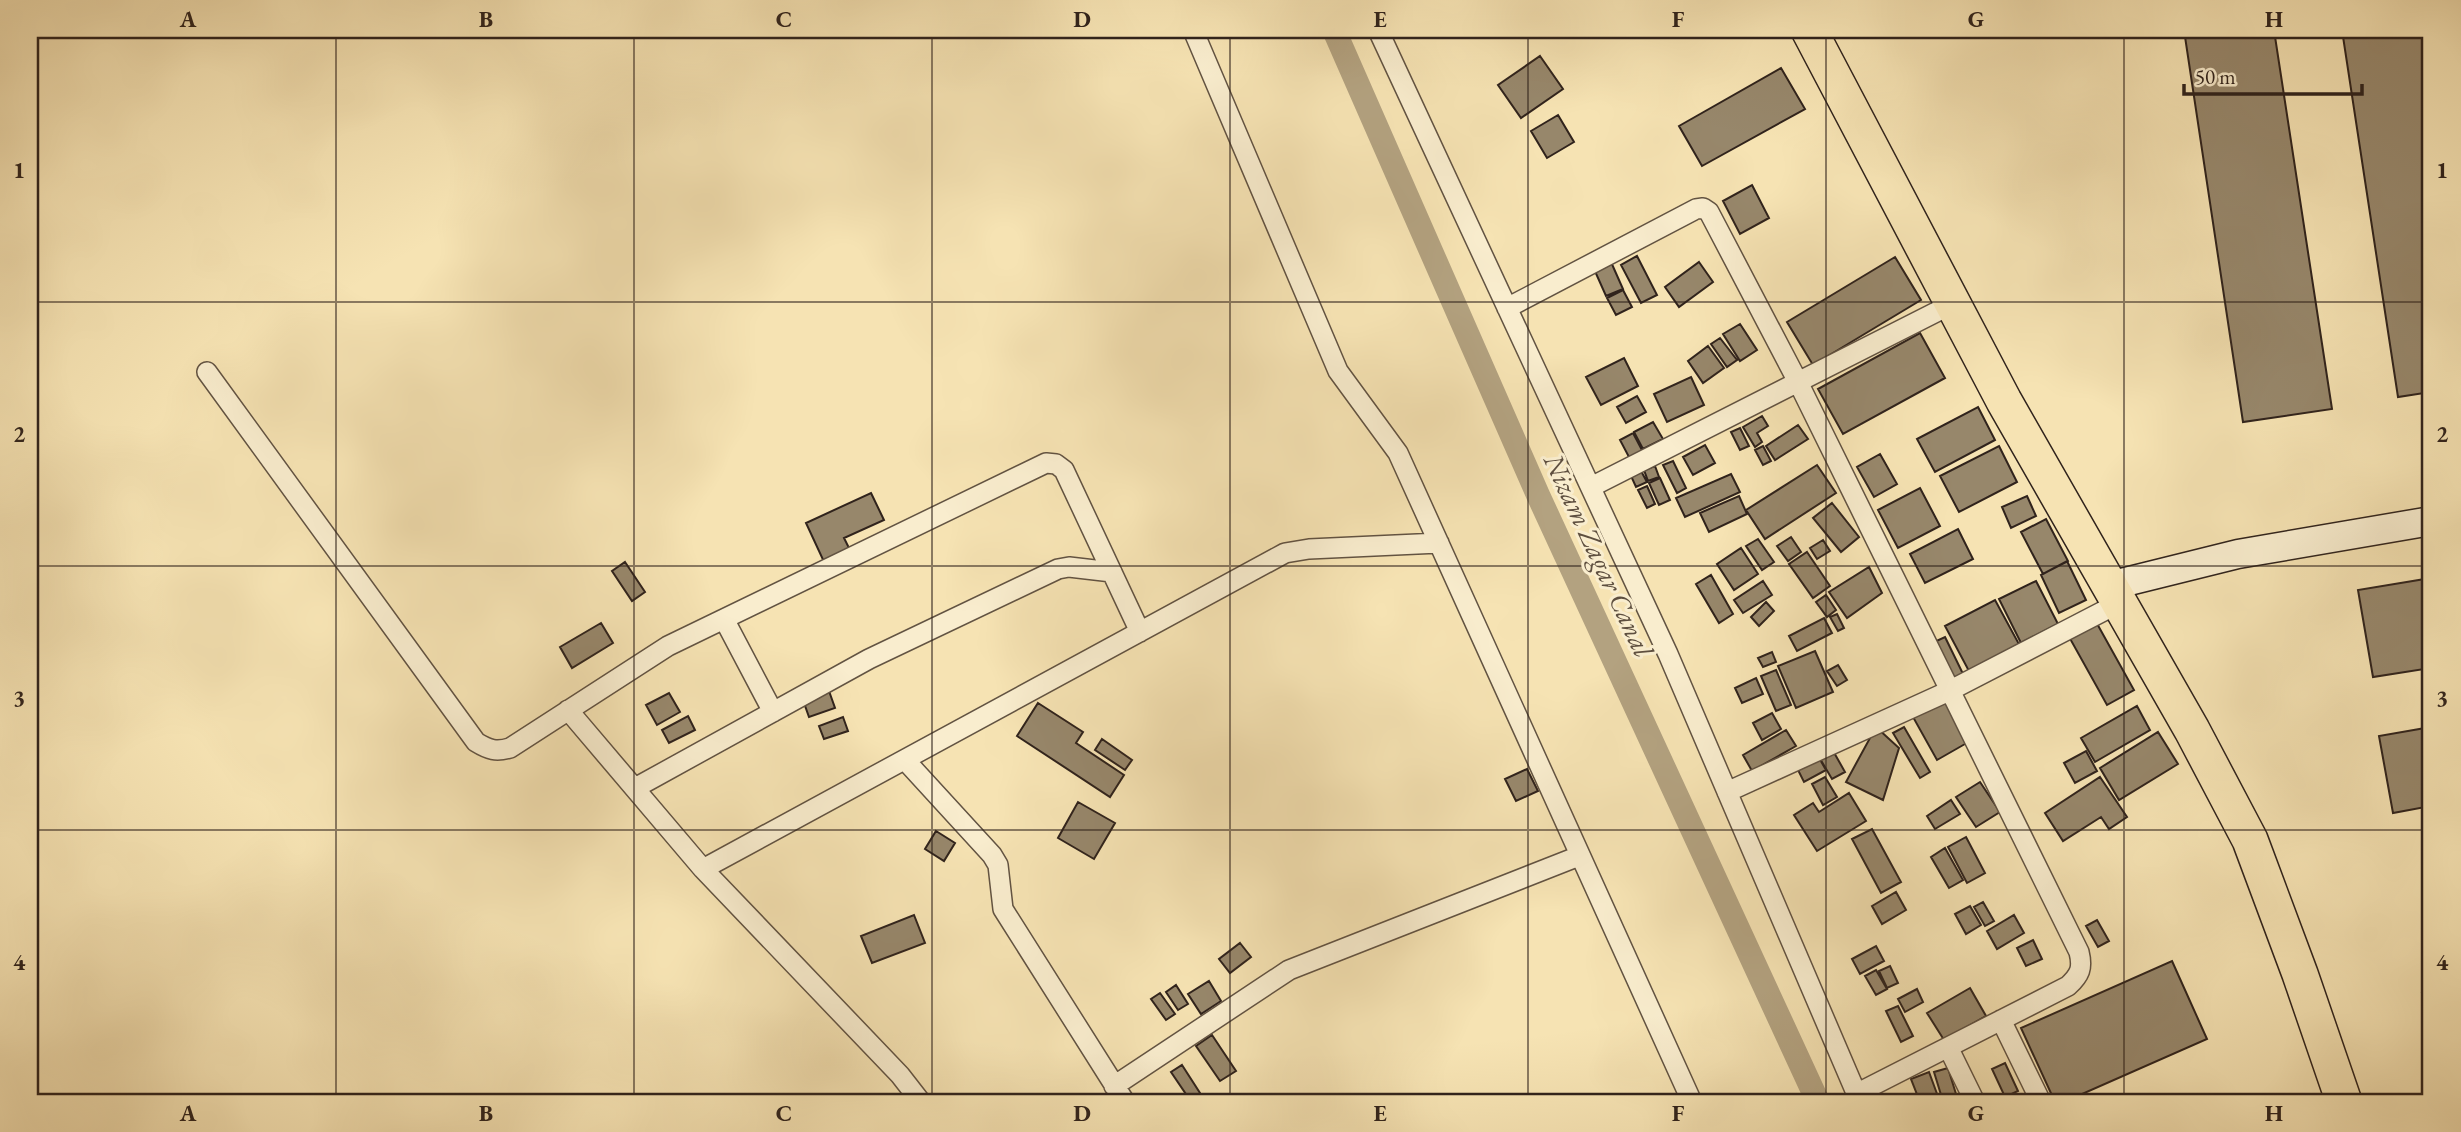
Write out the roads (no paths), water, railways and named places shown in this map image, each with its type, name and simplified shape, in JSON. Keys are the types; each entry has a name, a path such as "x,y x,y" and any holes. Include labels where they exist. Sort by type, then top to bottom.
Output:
{"highway":[{"path":"1809,30 2004,401 2192,730 2250,840 2344,1102"}],"main road":[{"path":"2114,594 2238,554 2431,521"}],"street":[{"path":"1193,30 1338,371 1392,443 1692,1102"},
{"path":"1378,30 1507,308 1591,487 1668,654 1858,1098 1948,1047 2068,986 2079,975 2082,965 2080,952 1714,218 1703,208 1696,209 1507,308"},
{"path":"1591,487 1952,304"},
{"path":"207,372 476,742 488,750 499,752 510,748 662,649 1046,463 1056,464 1063,470 1140,632"},
{"path":"703,869 1285,553 1309,549 1438,543"},
{"path":"635,788 869,659 1058,569 1069,567 1112,572"},
{"path":"1727,792 1949,691 2114,594"},
{"path":"724,619 773,712"},
{"path":"568,710 703,869 901,1075 921,1102"},
{"path":"905,760 992,855 998,865 1003,909 1119,1094 1289,970 1579,856"},
{"path":"2001,1020 2041,1102"},
{"path":"1948,1047 1975,1102"}],"waterway":[{"name":"Nizam Zagar Canal","path":"1334,30 1538,495 1818,1102"}]}
